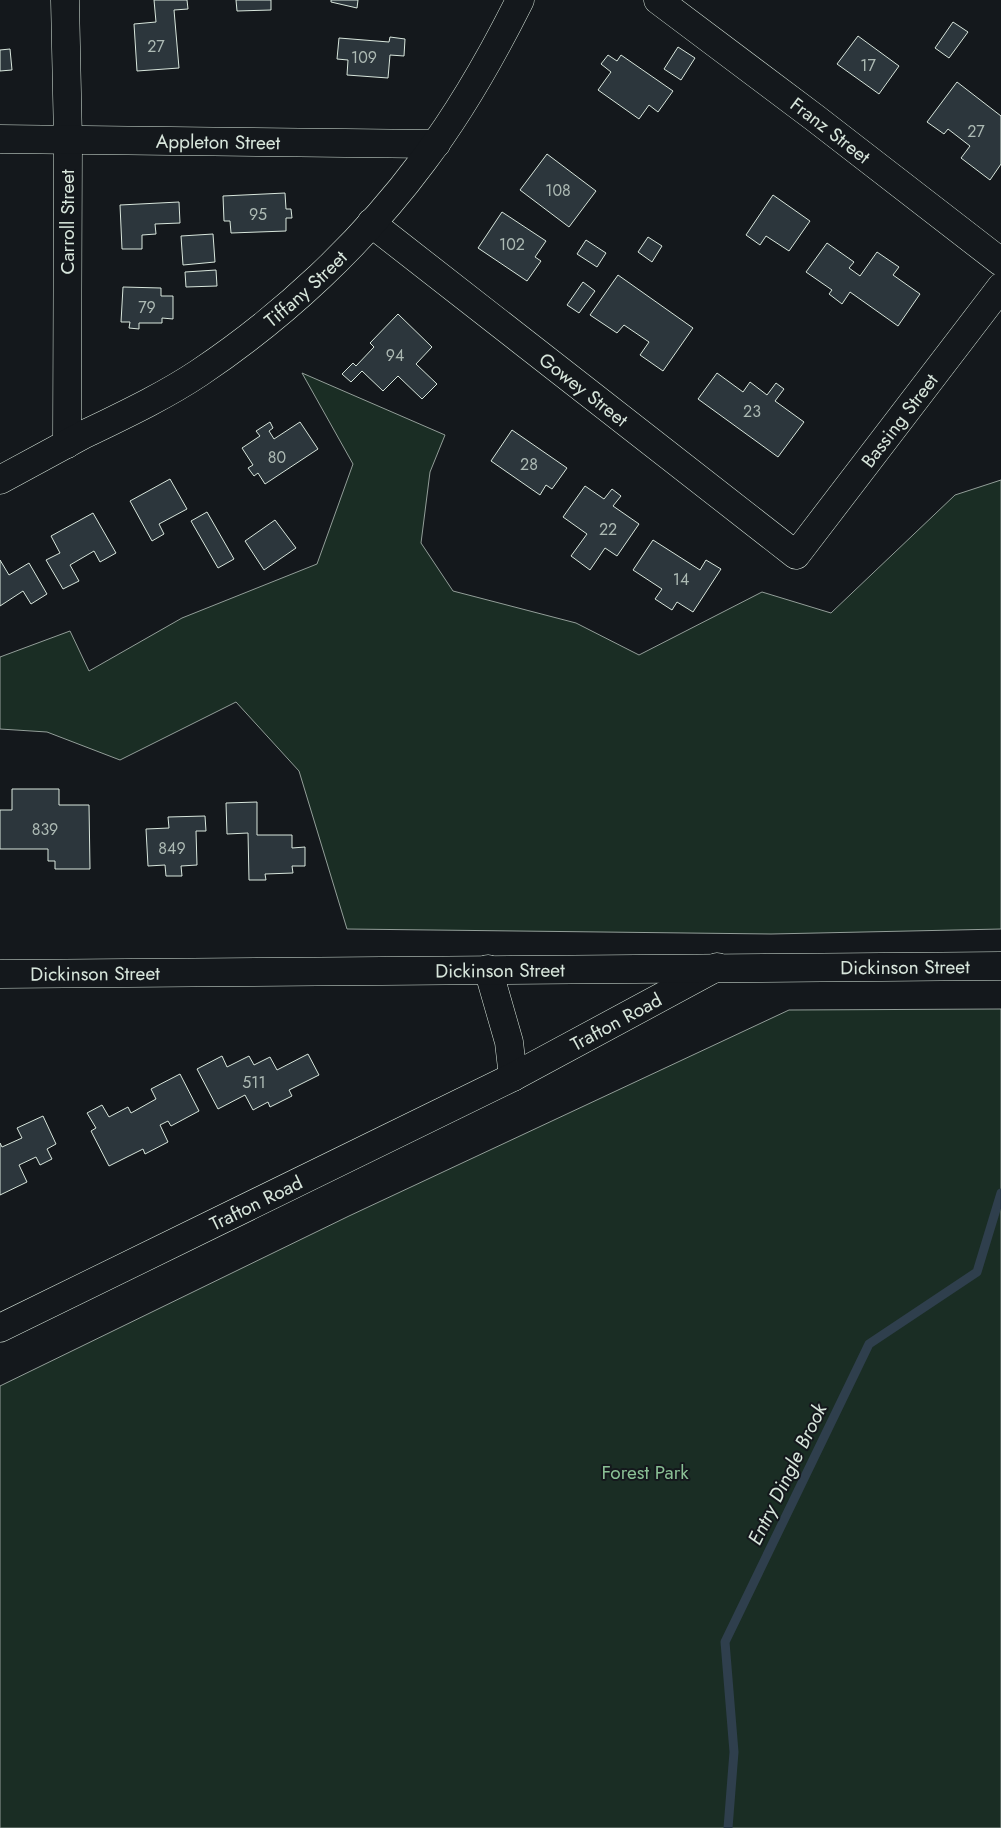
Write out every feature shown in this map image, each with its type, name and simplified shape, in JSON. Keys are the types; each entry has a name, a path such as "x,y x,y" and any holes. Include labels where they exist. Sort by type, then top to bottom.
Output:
{"street":[{"name":"Carroll Street","path":"65,0 68,140 66,444"},
{"name":"Tiffany Street","path":"0,480 198,374 230,352 283,310 372,223 436,144 477,80 520,0"},
{"name":"Franz Street","path":"658,0 816,118 1001,262"},
{"name":"Appleton Street","path":"0,139 436,144"},
{"name":"Gowey Street","path":"372,223 796,555"},
{"name":"Bassing Street","path":"796,555 1001,287"},
{"name":"Dickinson Street","path":"0,974 1001,966"},
{"name":"Trafton Road","path":"0,1328 513,1077 717,967"},
{"path":"488,969 509,1042 513,1077"}],"green space":[{"path":"302,373 445,435 430,472 421,543 453,591 576,623 639,655 762,592 831,613 955,495 1001,480 1001,929 771,934 347,929 299,771 236,702 120,760 47,732 0,729 0,657 70,631 89,671 182,618 317,564 353,464"},
{"name":"Forest Park","path":"1001,1009 1001,1828 0,1828 0,1386 349,1216 789,1010"}],"building":[{"path":"154,0 187,0 188,9 174,10 179,68 137,71 134,24 156,22"},
{"path":"236,0 271,0 271,10 237,11"},
{"path":"331,0 358,0 357,8 331,2"},
{"path":"953,22 968,32 949,58 935,48"},
{"path":"858,36 899,66 879,94 837,64"},
{"path":"390,37 405,39 404,56 390,55 388,78 347,75 348,60 337,59 339,38 389,42"},
{"path":"678,47 695,58 681,80 664,69"},
{"path":"10,49 12,70 0,71 0,50"},
{"path":"608,55 617,61 621,55 673,91 658,112 649,105 639,119 598,90 611,72 601,64"},
{"path":"957,82 1001,116 1001,164 990,180 961,158 970,146 948,129 944,134 927,122"},
{"path":"547,154 596,191 569,227 520,190"},
{"path":"285,193 286,209 291,209 292,218 286,218 286,231 231,233 230,221 224,221 223,196"},
{"path":"773,195 810,221 789,251 766,236 760,245 746,235"},
{"path":"179,202 180,223 155,224 156,234 142,235 142,249 122,249 120,205"},
{"path":"502,212 546,241 535,257 541,261 527,281 478,248"},
{"path":"213,234 215,262 183,265 181,236"},
{"path":"648,237 662,246 652,262 638,252"},
{"path":"586,240 606,253 597,267 577,254"},
{"path":"827,243 854,262 849,268 860,276 877,252 899,267 893,275 920,294 898,326 850,292 842,304 829,294 832,290 806,272"},
{"path":"216,270 217,286 186,287 185,272"},
{"path":"618,275 693,328 663,371 640,355 649,342 624,325 617,333 590,315"},
{"path":"583,282 595,291 579,313 567,305"},
{"path":"123,287 161,288 161,296 173,296 173,319 162,318 162,323 139,323 139,329 129,328 130,322 121,322"},
{"path":"398,314 432,347 416,364 437,384 422,399 398,376 383,391 362,371 351,382 342,374 353,363 356,366 374,347 370,343"},
{"path":"717,373 743,392 750,382 767,395 776,383 784,389 775,401 804,422 778,457 698,399"},
{"path":"270,422 273,428 269,431 274,439 300,422 318,449 265,484 258,473 254,476 248,468 253,465 242,448 260,436 256,431"},
{"path":"512,430 567,468 552,489 546,485 540,495 491,461"},
{"path":"170,479 187,509 159,524 164,534 152,541 130,501"},
{"path":"585,486 604,499 612,489 621,496 613,506 639,524 617,556 605,548 590,570 571,556 587,534 563,517"},
{"path":"207,512 234,559 218,568 191,521"},
{"path":"93,513 116,553 100,562 94,551 70,565 79,581 63,589 46,560 60,553 51,536"},
{"path":"275,520 296,548 264,570 245,541"},
{"path":"653,540 700,570 706,560 721,569 693,612 677,602 672,610 655,599 662,589 633,570"},
{"path":"0,560 9,575 29,563 47,594 31,604 23,591 0,606"},
{"path":"12,789 59,789 59,805 89,805 90,869 55,869 55,861 48,861 48,849 0,849 0,810 12,810"},
{"path":"257,802 257,835 292,835 292,848 305,847 305,866 292,866 293,873 265,874 266,880 249,880 248,833 227,834 226,803"},
{"path":"205,816 206,831 196,831 197,865 181,866 182,876 166,876 165,865 148,866 146,829 169,828 168,817"},
{"path":"308,1054 319,1075 289,1090 292,1096 270,1107 268,1102 253,1110 245,1095 218,1109 197,1069 222,1056 227,1067 249,1056 254,1065 270,1057 277,1070"},
{"path":"180,1074 199,1111 171,1126 168,1121 160,1125 168,1142 145,1154 143,1149 109,1166 91,1131 96,1128 87,1113 102,1105 109,1117 128,1107 131,1113 156,1099 151,1089"},
{"path":"43,1116 56,1144 47,1149 52,1159 40,1165 36,1157 19,1165 27,1182 0,1195 0,1143 2,1147 22,1138 17,1128"}],"waterway":[{"name":"Entry Dingle Brook","path":"728,1828 734,1752 725,1642 869,1344 977,1272 1001,1193"}]}
